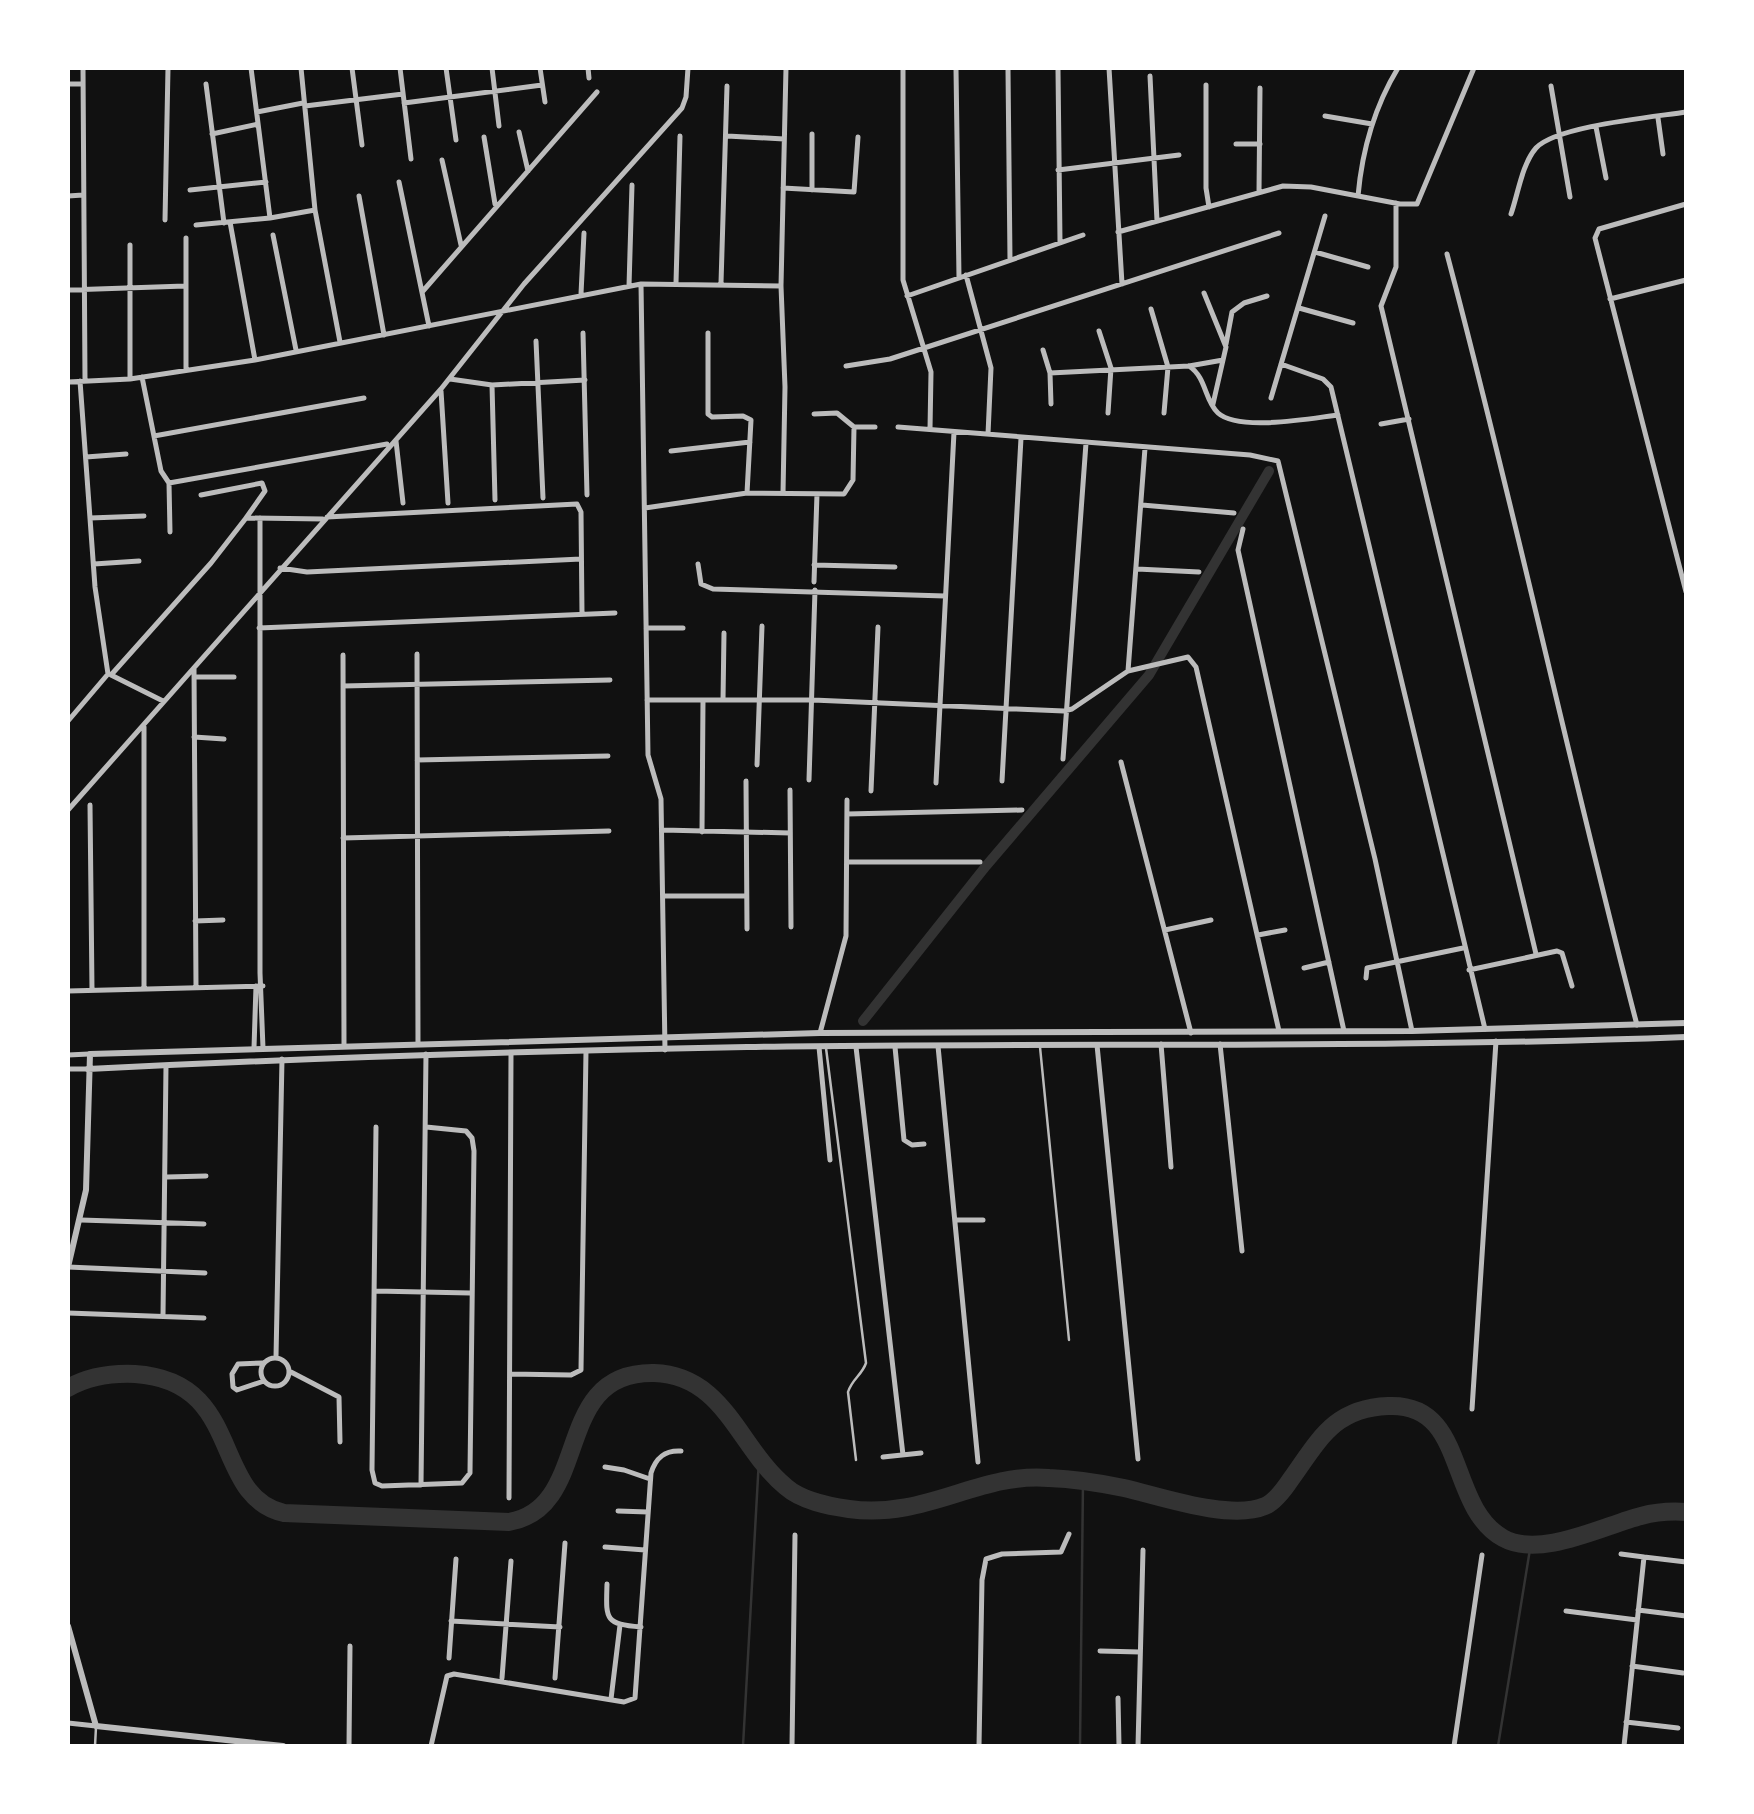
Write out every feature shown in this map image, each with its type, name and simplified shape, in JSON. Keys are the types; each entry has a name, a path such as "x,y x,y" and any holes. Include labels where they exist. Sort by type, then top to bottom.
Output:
{"street":[{"path":"84,68 86,457 94,564 110,675"},
{"path":"166,220 168,68"},
{"path":"251,68 270,218"},
{"path":"301,68 315,210 340,342"},
{"path":"352,68 362,145"},
{"path":"400,68 412,159"},
{"path":"446,68 456,140"},
{"path":"492,68 498,126"},
{"path":"544,102 540,68 551,68"},
{"path":"588,68 589,78"},
{"path":"68,810 450,379 503,310 682,108 688,68"},
{"path":"782,492 786,68"},
{"path":"903,68 903,268 907,296 926,348 931,382 930,429"},
{"path":"1109,68 1122,284"},
{"path":"1358,196 1373,124 1383,94 1398,68"},
{"path":"1118,232 1291,185 1417,204 1474,68"},
{"path":"956,69 962,277 991,376 988,435"},
{"path":"1008,70 1010,260"},
{"path":"1058,70 1060,243"},
{"path":"1150,76 1157,221"},
{"path":"68,84 84,84"},
{"path":"206,84 219,187 255,360"},
{"path":"404,103 542,85"},
{"path":"1206,85 1209,208"},
{"path":"720,283 727,86"},
{"path":"1552,86 1570,198"},
{"path":"1259,192 1260,88"},
{"path":"423,291 597,92"},
{"path":"257,112 403,94"},
{"path":"1511,214 1530,158 1540,145 1560,134 1686,112"},
{"path":"1326,116 1373,124"},
{"path":"1658,116 1663,154"},
{"path":"212,134 258,124"},
{"path":"1596,127 1606,178"},
{"path":"519,132 528,171"},
{"path":"812,134 812,190"},
{"path":"676,283 680,136"},
{"path":"726,136 784,139"},
{"path":"783,188 854,192 858,137"},
{"path":"484,138 496,205"},
{"path":"1236,144 1260,144"},
{"path":"1058,170 1179,156"},
{"path":"442,160 462,246"},
{"path":"190,190 266,182"},
{"path":"399,182 430,326"},
{"path":"629,286 632,185"},
{"path":"68,196 83,196"},
{"path":"359,196 384,335"},
{"path":"1396,203 1396,267 1381,306 1536,954"},
{"path":"1686,204 1597,230 1595,238 1686,592"},
{"path":"196,225 315,210"},
{"path":"1271,398 1325,216"},
{"path":"581,294 584,233"},
{"path":"846,366 880,362 926,348 1279,233"},
{"path":"907,296 1083,234"},
{"path":"273,235 297,350"},
{"path":"186,238 186,371"},
{"path":"130,245 130,379"},
{"path":"1315,252 1368,267"},
{"path":"1446,254 1492,424 1524,569 1638,1025"},
{"path":"1610,300 1686,280"},
{"path":"641,284 648,755 661,799 665,1050"},
{"path":"68,382 130,379 255,360 641,284 781,286"},
{"path":"68,290 185,286"},
{"path":"1204,293 1226,347"},
{"path":"1212,404 1232,312 1244,303 1267,296"},
{"path":"1299,308 1353,323"},
{"path":"1151,309 1168,367 1164,413"},
{"path":"1099,331 1111,368 1108,412"},
{"path":"583,333 587,495"},
{"path":"708,333 708,414 750,420 747,494"},
{"path":"536,341 542,498"},
{"path":"1044,350 1051,404"},
{"path":"1050,374 1189,366 1223,360"},
{"path":"1282,364 1328,382 1485,1029"},
{"path":"1189,366 1201,378 1212,404 1223,416 1254,421 1338,415"},
{"path":"142,377 160,471 169,482 170,532"},
{"path":"450,379 492,385 585,380"},
{"path":"492,385 495,500"},
{"path":"441,389 448,503"},
{"path":"154,436 364,398"},
{"path":"814,414 837,413 854,427 875,428"},
{"path":"1381,424 1409,419"},
{"path":"646,508 747,494 844,494 850,490 854,427"},
{"path":"898,427 1250,455 1278,461 1399,960 1412,1031"},
{"path":"936,782 954,432"},
{"path":"1002,781 1021,438"},
{"path":"169,482 393,441"},
{"path":"393,441 402,502"},
{"path":"671,452 750,442"},
{"path":"1062,759 1086,443"},
{"path":"1128,671 1145,448"},
{"path":"86,457 126,454"},
{"path":"68,719 211,563 265,491 262,483 201,495"},
{"path":"808,780 816,494"},
{"path":"246,518 324,518 577,504 582,614"},
{"path":"1142,505 1234,512"},
{"path":"90,518 144,516"},
{"path":"259,1048 260,518"},
{"path":"1242,528 1238,550 1344,1031"},
{"path":"280,568 307,572 582,559"},
{"path":"94,564 140,561"},
{"path":"698,564 701,584 713,589 814,586 945,596"},
{"path":"814,565 895,568"},
{"path":"1137,569 1199,572"},
{"path":"259,628 614,613"},
{"path":"757,765 762,626"},
{"path":"871,792 878,627"},
{"path":"646,628 683,628"},
{"path":"723,700 724,633"},
{"path":"417,654 418,1044"},
{"path":"343,655 344,1046"},
{"path":"647,700 813,700 1064,711 1128,671 1184,656 1196,667 1279,1030"},
{"path":"194,666 196,986"},
{"path":"110,675 163,701"},
{"path":"194,677 234,677"},
{"path":"343,686 610,680"},
{"path":"702,832 703,700"},
{"path":"144,724 144,988"},
{"path":"194,738 224,738"},
{"path":"417,760 608,756"},
{"path":"1122,762 1191,1033"},
{"path":"746,781 747,929"},
{"path":"790,790 790,927"},
{"path":"820,1033 846,936 846,800"},
{"path":"90,805 92,990"},
{"path":"846,814 1022,810"},
{"path":"343,838 609,830"},
{"path":"662,830 790,833"},
{"path":"847,862 980,862"},
{"path":"663,896 746,896"},
{"path":"195,921 223,920"},
{"path":"1165,930 1211,920"},
{"path":"1257,935 1285,930"},
{"path":"1366,978 1367,968 1464,948"},
{"path":"1469,970 1557,950 1562,953 1572,986"},
{"path":"1304,968 1330,962"},
{"path":"68,991 260,986"},
{"path":"68,1055 820,1033 1412,1031 1686,1023"},
{"path":"1050,1031 1050,1045"},
{"path":"68,1069 426,1054 822,1047 1370,1045 1686,1037"},
{"path":"1472,1408 1496,1041"},
{"path":"1161,1044 1171,1167"},
{"path":"1220,1044 1242,1252"},
{"path":"1097,1045 1138,1459"},
{"path":"938,1046 978,1462"},
{"path":"822,1047 830,1160"},
{"path":"856,1047 903,1454"},
{"path":"895,1047 904,1140 912,1145 924,1144"},
{"path":"510,1374 570,1376 581,1370 586,1051"},
{"path":"509,1498 511,1053"},
{"path":"90,1054 86,1190 68,1267 205,1273"},
{"path":"421,1485 426,1054"},
{"path":"276,1358 282,1059"},
{"path":"163,1316 166,1066"},
{"path":"376,1127 372,1477 382,1486 462,1483 470,1473 472,1138 466,1131 426,1127"},
{"path":"167,1176 206,1176"},
{"path":"81,1220 204,1224"},
{"path":"954,1220 982,1220"},
{"path":"375,1291 470,1293"},
{"path":"68,1313 204,1318"},
{"path":"289,1371 282,1384 264,1382 237,1390 233,1387 232,1374 238,1364 264,1363 276,1358 286,1363 289,1371 339,1397 340,1442"},
{"path":"264,1363 260,1370 264,1382"},
{"path":"431,1746 447,1676 502,1679 630,1702 635,1698 654,1463 671,1450 682,1451"},
{"path":"883,1457 921,1452"},
{"path":"605,1467 651,1480"},
{"path":"618,1511 648,1512"},
{"path":"979,1746 982,1580 986,1559 1002,1554 1061,1552 1069,1534"},
{"path":"792,1746 795,1536"},
{"path":"555,1678 565,1542"},
{"path":"606,1548 645,1550"},
{"path":"1138,1746 1143,1550"},
{"path":"1622,1554 1686,1562"},
{"path":"1454,1746 1482,1555"},
{"path":"1624,1746 1644,1557"},
{"path":"449,1658 456,1560"},
{"path":"502,1679 511,1561"},
{"path":"607,1584 607,1616 620,1625 641,1627"},
{"path":"1638,1610 1686,1616"},
{"path":"1566,1612 1637,1620"},
{"path":"451,1621 560,1627"},
{"path":"612,1699 620,1625"},
{"path":"68,1626 96,1726"},
{"path":"349,1746 350,1646"},
{"path":"1100,1651 1140,1652"},
{"path":"1632,1666 1683,1672"},
{"path":"1118,1698 1119,1746"},
{"path":"68,1722 283,1746"},
{"path":"1626,1722 1678,1728"}],"lane":[{"path":"1040,1045 1068,1340"},
{"path":"822,1047 866,1363 848,1392 856,1460"},
{"path":"95,1746 96,1726"}],"waterway":[{"path":"863,1021 986,866 1149,675 1269,471"},
{"path":"68,1388 92,1378 117,1374 170,1381 194,1396 211,1417 245,1485 261,1502 284,1513 509,1522 535,1511 553,1492 585,1415 599,1393 621,1378 654,1373 678,1377 715,1400 770,1471 792,1492 849,1509 902,1508 999,1482 1049,1478 1115,1486 1214,1509 1250,1510 1276,1498 1320,1439 1341,1420 1369,1408 1388,1406 1414,1409 1432,1420 1445,1438 1472,1503 1485,1523 1503,1538 1535,1545 1553,1543 1647,1515 1686,1512"},
{"path":"743,1746 759,1459"},
{"path":"1080,1746 1083,1482"},
{"path":"1498,1746 1531,1543"}]}
